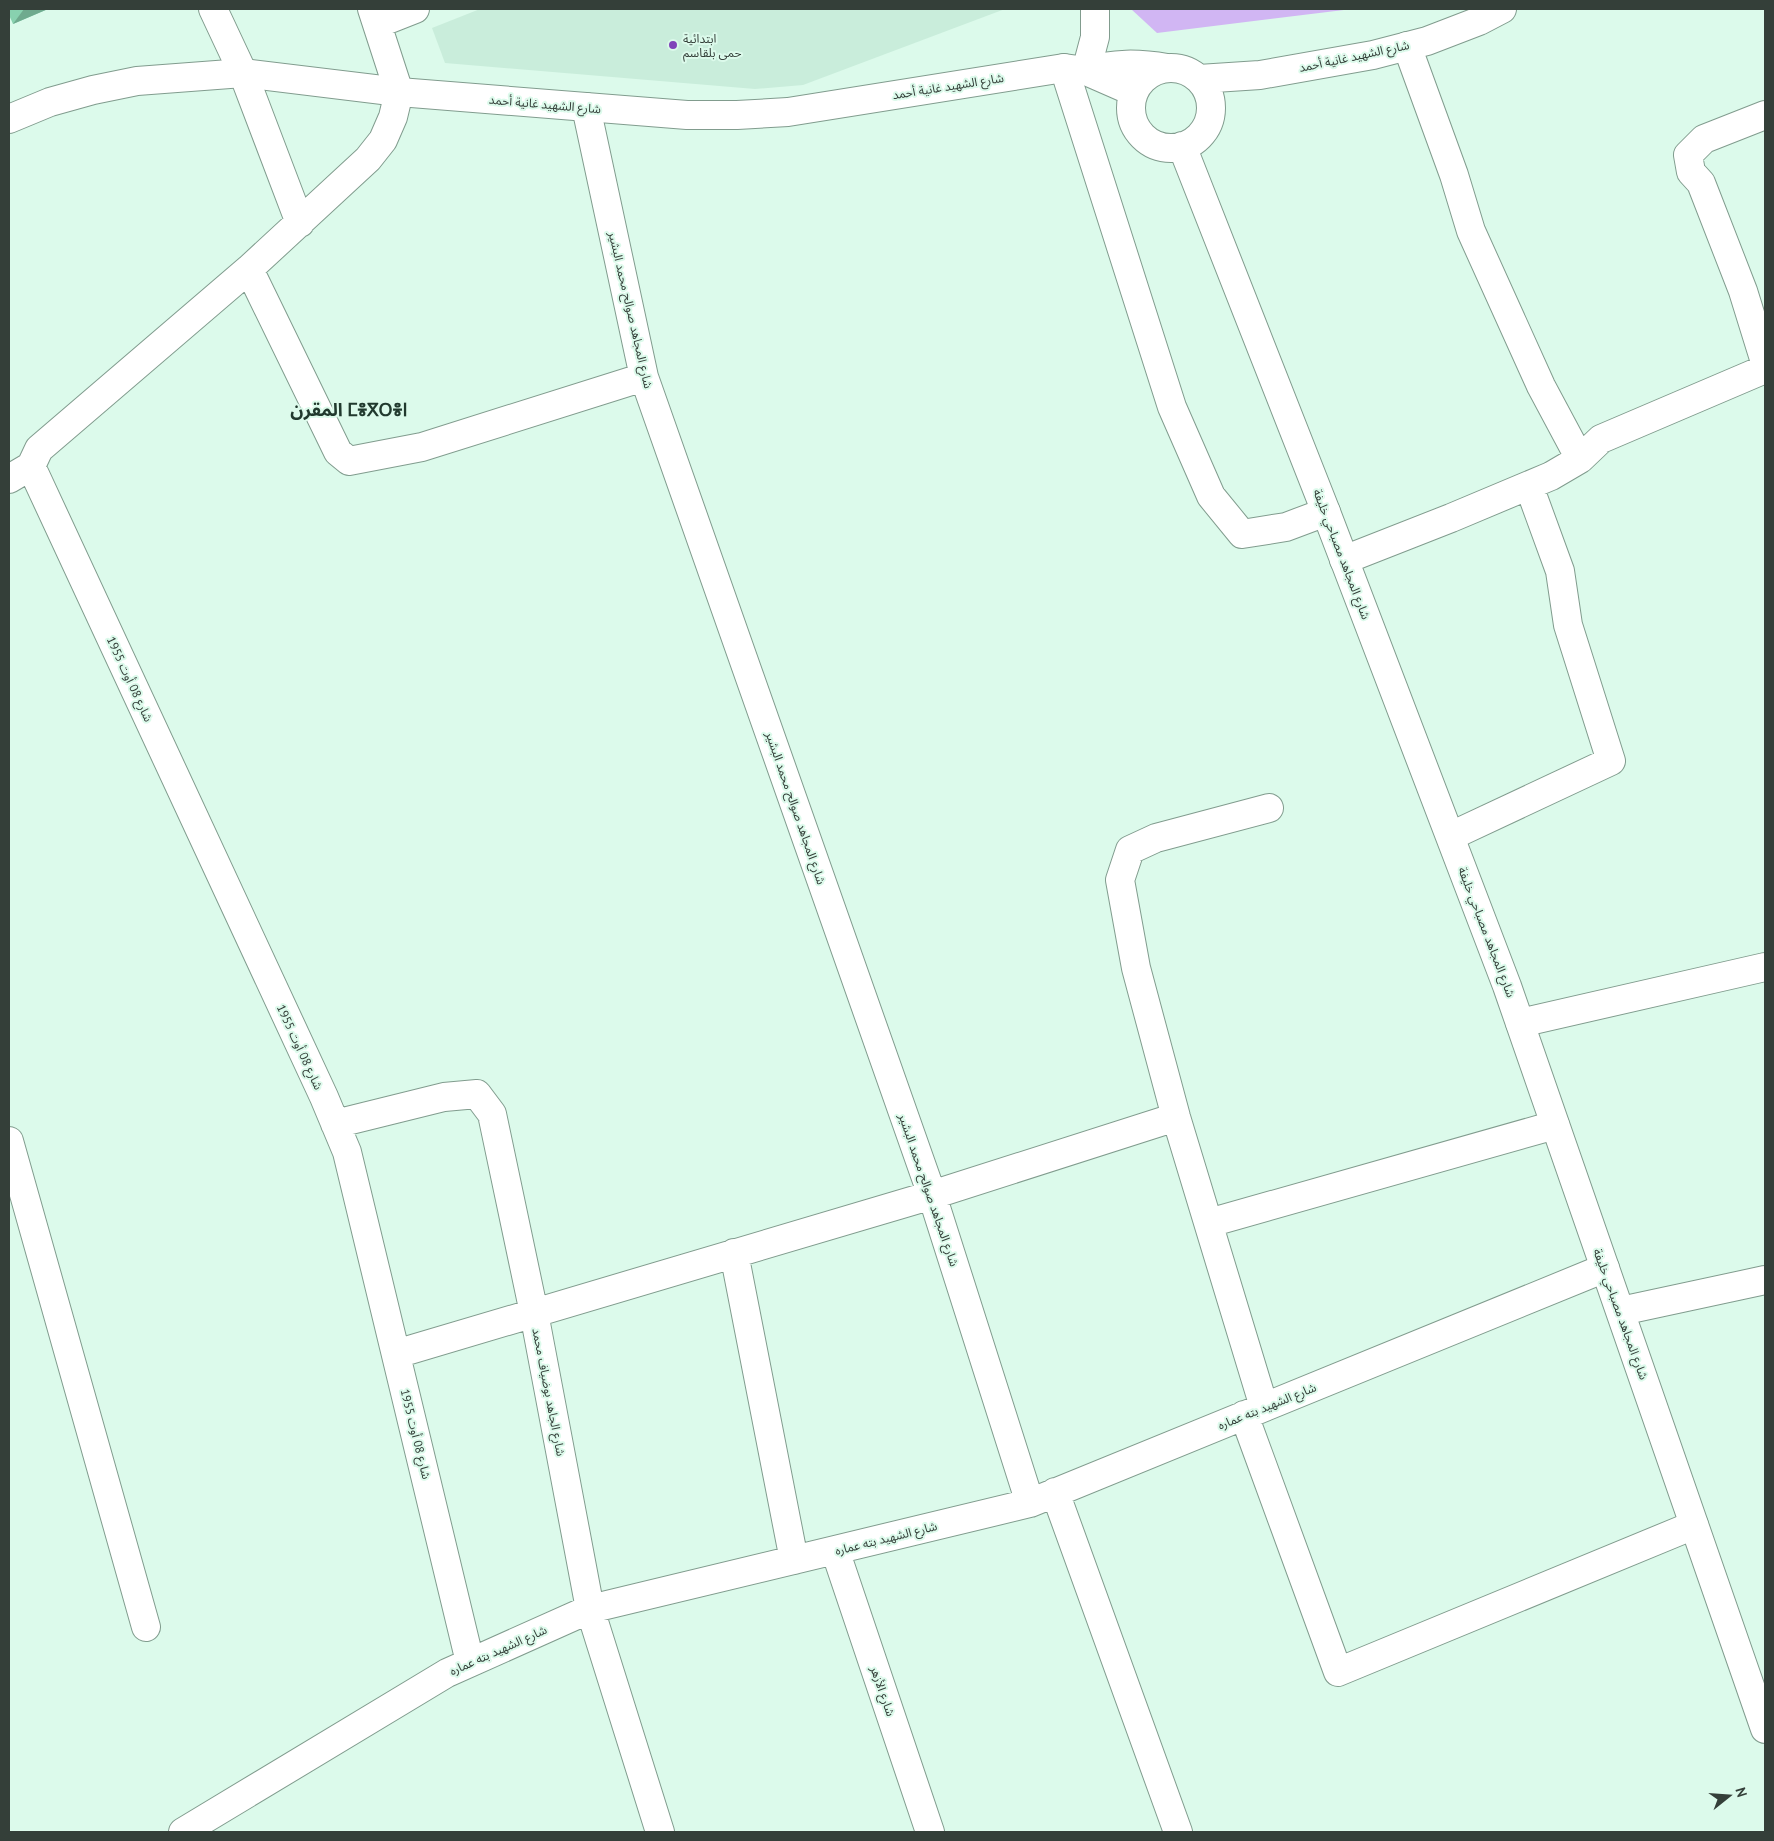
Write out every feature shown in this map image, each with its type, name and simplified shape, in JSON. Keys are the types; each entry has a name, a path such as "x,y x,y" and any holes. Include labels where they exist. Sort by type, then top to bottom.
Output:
{"street":[{"path":"213,9 243,73 300,223"},
{"path":"20,473 39,449 249,269 368,159 382,140 393,117 399,92 375,16 415,9"},
{"path":"1095,9 1095,37 1075,70 1172,407 1212,496 1242,534 1286,527 1326,512"},
{"name":"شارع الشهيد غانية أحمد","path":"1199,79 1260,75 1373,55 1427,41 1502,9"},
{"path":"1407,46 1454,175 1471,230 1541,386 1580,459"},
{"name":"شارع الشهيد غانية أحمد","path":"9,119 50,102 93,90 137,81 243,73 399,92 687,115 737,115 788,112 1042,71 1075,70 1126,63 1167,68"},
{"path":"1208,123 1210,100 1206,88 1190,72 1178,68 1167,68 1154,72 1142,80 1134,92 1131,104 1132,117 1137,129 1146,139 1157,145 1170,148 1182,146 1193,141 1232,98 1260,75"},
{"path":"1075,70 1119,84 1134,92"},
{"name":"شارع المجاهد صوالح محمد البشير","path":"586,107 644,377 932,1195 1043,1498 1178,1832"},
{"path":"1765,115 1704,139 1688,155 1691,172 1701,183 1742,291 1765,362"},
{"name":"شارع المجاهد مصباحي خليفة","path":"1182,146 1451,836 1520,1023 1765,1728"},
{"path":"249,269 338,452 349,461 422,447 644,377"},
{"path":"1344,560 1529,486 1580,459 1601,439 1765,369"},
{"name":"شارع 08 أوت 1955","path":"20,473 347,1152 470,1662"},
{"path":"1451,836 1611,761 1568,625 1560,571 1529,486"},
{"path":"1269,808 1156,838 1130,850 1120,880 1136,968 1176,1117 1209,1223 1254,1411 1338,1672 1694,1525"},
{"path":"1520,1023 1765,967"},
{"name":"شارع الجاهد بوضياف محمد","path":"335,1124 444,1097 477,1094 492,1114 534,1312 590,1609 660,1832"},
{"path":"396,1354 932,1195 1176,1117"},
{"path":"1209,1223 1555,1125"},
{"path":"9,1141 146,1627"},
{"path":"734,1253 794,1560"},
{"name":"شارع الشهيد بته عماره","path":"183,1832 447,1672 590,1609 1043,1498 1605,1268"},
{"path":"1621,1311 1765,1280"},
{"name":"شارع الأزهر","path":"835,1550 930,1832"}],"shaded area":[{"name":"ابتدائية حمى بلقاسم","path":"480,9 1005,9 803,85 755,89 445,63 432,28"},
{"path":"1131,9 1352,9 1157,33"}],"place":[{"name":"ابتدائية حمى بلقاسم","path":"673,45"}],"district":[{"name":"المقرن ⵎⴻⴳⵔⴻⵏ","path":"349,409"}]}
